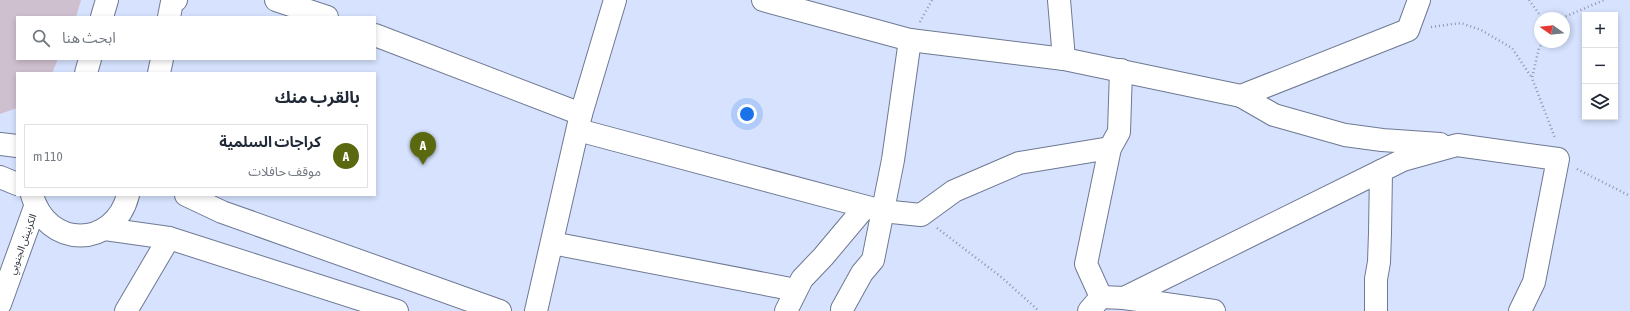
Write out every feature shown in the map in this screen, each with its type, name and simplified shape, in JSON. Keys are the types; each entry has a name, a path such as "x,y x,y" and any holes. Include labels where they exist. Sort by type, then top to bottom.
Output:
{"street":[{"path":"102,16 107,0"},
{"path":"169,16 172,2 176,0"},
{"path":"276,0 307,4 325,16"},
{"path":"536,311 579,122 615,0"},
{"path":"763,0 910,40 1064,59 1241,96 1274,115 1345,135 1382,140 1457,145 1558,159 1534,282 1520,311"},
{"path":"1059,0 1064,59"},
{"path":"1241,96 1408,30 1419,0"},
{"path":"376,35 579,122 874,209 921,215 954,191 1019,163 1110,148"},
{"path":"842,309 862,273 873,260 874,209 894,160 910,40"},
{"path":"86,72 90,60"},
{"path":"159,72 162,60"},
{"path":"1122,70 1118,132 1110,148 1086,264 1095,304 1124,298 1403,160 1457,145"},
{"path":"0,144 16,146"},
{"path":"1376,311 1376,279 1379,262 1381,171"},
{"path":"0,177 16,184"},
{"path":"34,201 45,221 59,231 74,235 82,235 104,229 117,219 125,206 128,196"},
{"path":"188,196 222,212 500,311"},
{"name":"الكرنيش الجنوبي","path":"0,304 34,201"},
{"path":"786,311 802,279 874,209"},
{"path":"104,229 169,238 373,307 397,311"},
{"path":"126,311 169,238"},
{"path":"552,243 704,274 796,290"},
{"path":"1124,298 1214,311"}],"path":[{"path":"1529,0 1538,12"},
{"path":"1570,15 1604,0"},
{"path":"1408,30 1461,23 1481,30 1512,48 1532,78 1555,138 1558,159 1630,196"},
{"path":"1532,78 1539,48"},
{"path":"921,215 1000,276 1039,311"}],"shaded area":[{"path":"0,0 81,0 76,16 16,16 16,60 58,60 52,72 16,72 16,108 0,114"}],"place":[{"name":"كراجات السلمية","path":"423,165"}]}
